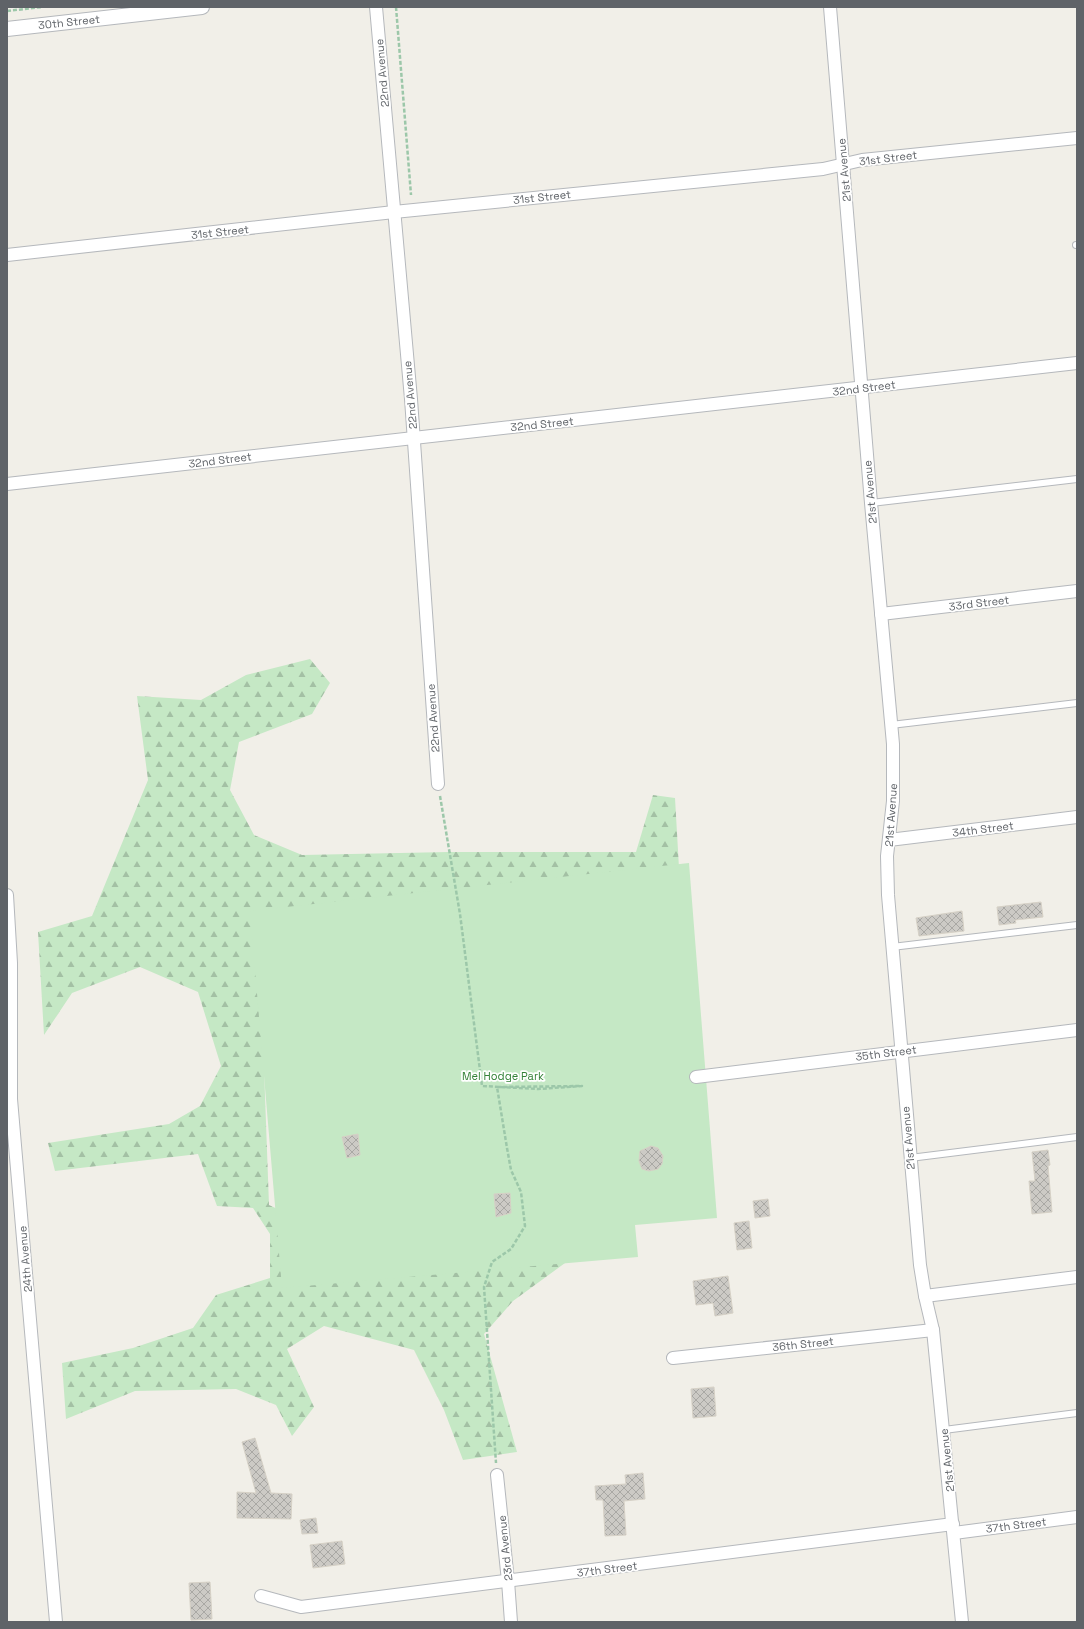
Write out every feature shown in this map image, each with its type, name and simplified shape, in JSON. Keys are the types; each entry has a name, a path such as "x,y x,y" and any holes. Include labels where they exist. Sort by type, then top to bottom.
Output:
{"street":[{"name":"30th Street","path":"7,29 202,7"},
{"name":"22nd Avenue","path":"376,7 414,438 417,501 438,784"},
{"name":"21st Avenue","path":"830,7 871,503 893,744 894,795 887,856 892,947 920,1265 933,1330 954,1529 962,1622"},
{"name":"31st Street","path":"7,255 394,212 823,169 862,160 1077,138"},
{"name":"32nd Street","path":"7,484 1077,363"},
{"name":"33rd Street","path":"881,614 1077,591"},
{"name":"34th Street","path":"889,840 1077,817"},
{"name":"24th Avenue","path":"7,895 12,1106 56,1622"},
{"name":"35th Street","path":"696,1077 1077,1030"},
{"path":"925,1296 1077,1277"},
{"name":"36th Street","path":"673,1358 933,1330"},
{"name":"23rd Avenue","path":"497,1475 511,1622"},
{"name":"37th Street","path":"261,1596 301,1607 508,1581 954,1529 1077,1517"}],"lane":[{"path":"871,503 1077,480"},
{"path":"891,725 1077,703"},
{"path":"892,947 1077,925"},
{"path":"910,1158 1077,1137"},
{"path":"944,1430 1077,1413"}],"path":[{"path":"7,11 42,7"},
{"path":"396,7 411,196"},
{"path":"438,784 460,914 482,1086 497,1087 538,1089 582,1086 497,1087"},
{"path":"497,1087 506,1148 511,1170 521,1192 525,1226 511,1249 492,1262 484,1288 497,1475"}],"green space":[{"path":"310,659 330,683 312,714 239,742 230,790 254,835 302,855 448,852 636,852 653,795 675,798 679,868 259,931 269,1205 327,1232 576,1255 513,1301 484,1334 517,1452 463,1460 444,1410 414,1350 324,1326 287,1349 314,1407 292,1436 276,1405 236,1389 135,1391 66,1419 62,1363 133,1348 193,1328 216,1295 270,1278 270,1234 253,1208 217,1206 198,1154 55,1171 48,1143 169,1124 200,1106 221,1066 198,992 140,967 72,993 44,1035 38,932 92,916 148,780 137,696 201,700 246,675"},
{"name":"Mel Hodge Park","path":"689,863 717,1218 635,1225 638,1257 282,1288 250,911"}],"building":[{"path":"1041,902 1043,917 1015,920 1016,923 999,925 997,907"},
{"path":"962,911 964,931 919,936 916,918"},
{"path":"358,1134 360,1155 347,1158 342,1137"},
{"path":"651,1146 658,1148 663,1156 662,1164 658,1169 649,1171 642,1169 639,1161 640,1151"},
{"path":"1048,1150 1052,1212 1032,1214 1029,1181 1035,1181 1032,1152"},
{"path":"510,1193 511,1213 496,1217 494,1194"},
{"path":"768,1199 770,1216 755,1218 753,1201"},
{"path":"749,1221 752,1248 737,1250 734,1223"},
{"path":"728,1276 733,1313 715,1316 713,1303 696,1305 693,1281"},
{"path":"714,1387 716,1416 693,1418 691,1389"},
{"path":"255,1438 271,1493 292,1494 291,1519 237,1518 237,1492 256,1493 242,1442"},
{"path":"643,1473 645,1499 624,1501 626,1535 605,1536 603,1500 596,1500 595,1486 626,1484 625,1475"},
{"path":"316,1518 318,1533 302,1534 300,1520"},
{"path":"342,1541 345,1564 313,1568 310,1545"},
{"path":"210,1582 212,1619 191,1620 189,1583"}]}
